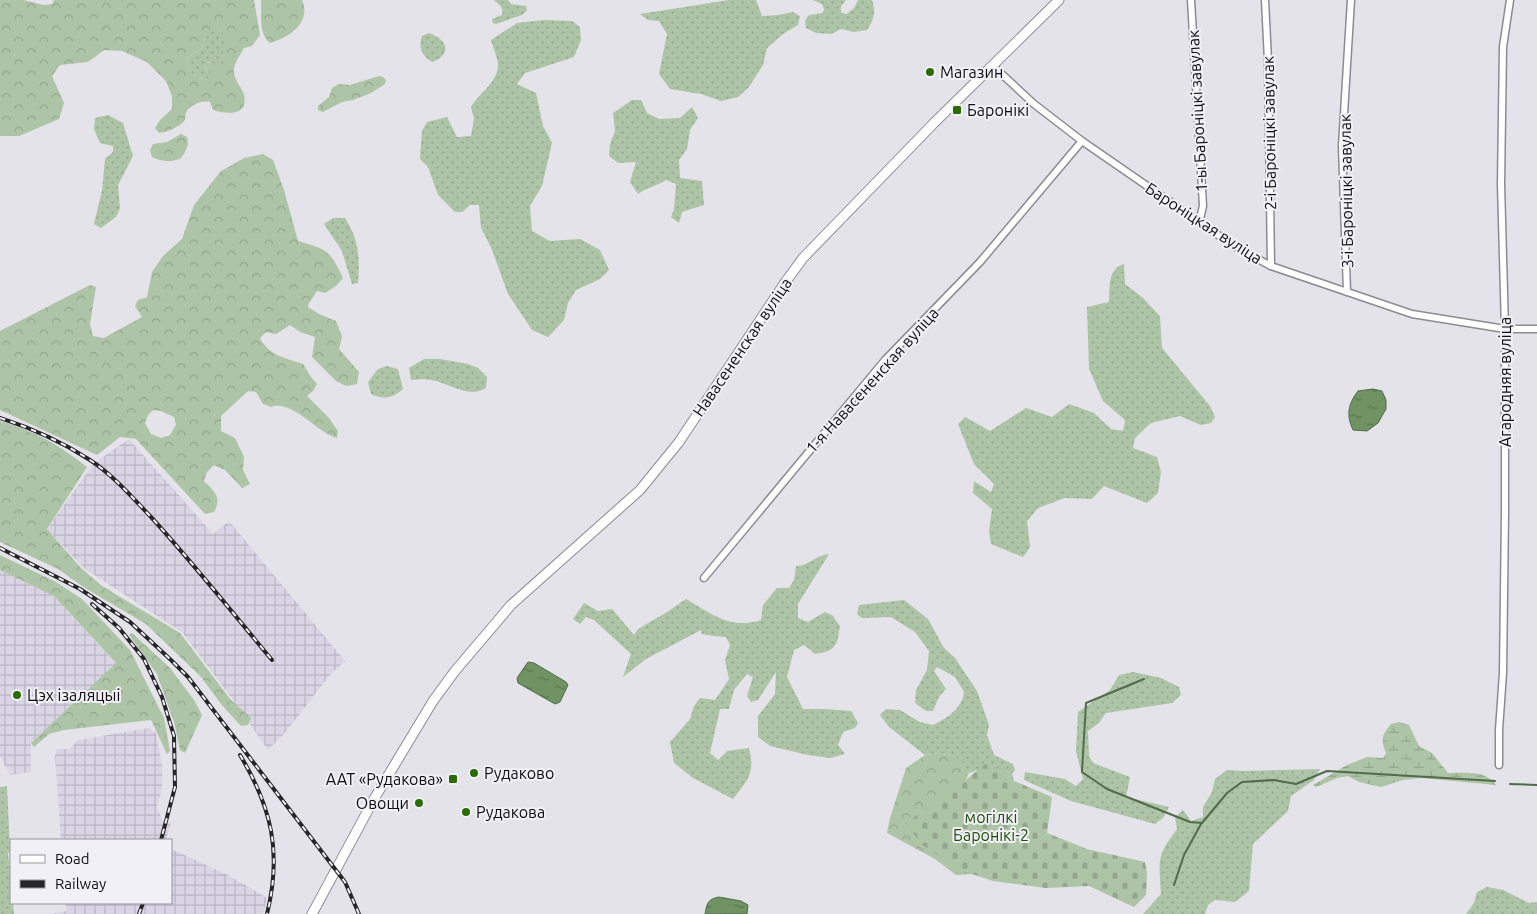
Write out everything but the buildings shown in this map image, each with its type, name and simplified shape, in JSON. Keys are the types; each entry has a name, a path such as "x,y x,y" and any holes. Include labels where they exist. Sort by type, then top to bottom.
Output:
{"main road":[{"name":"Навасененская вуліца","path":"312,914 374,798 433,701 455,670 512,605 640,490 679,442 803,258 921,136 1059,0"}],"street":[{"name":"1-ы Бароніцкі завулак","path":"1191,0 1202,206 1199,222"},
{"name":"2-і Бароніцкі завулак","path":"1265,0 1268,60 1270,266"},
{"name":"3-і Бароніцкі завулак","path":"1347,292 1342,146 1351,0"},
{"name":"Агародняя вуліца","path":"1499,765 1504,617 1505,329 1501,184 1503,46 1510,0"},
{"name":"Бароніцкая вуліца","path":"992,65 1034,104 1082,141 1234,246 1270,266 1412,314 1505,329 1537,329"},
{"name":"1-я Навасененская вуліца","path":"704,578 885,360 980,262 1082,141"}],"shaded area":[{"path":"129,439 213,534 229,521 345,661 330,675 285,733 268,750 182,632 85,569 47,529 94,463"},
{"path":"0,570 54,596 116,664 31,743 31,772 10,775 0,756"},
{"path":"149,728 156,733 162,765 162,789 157,807 162,820 171,823 166,839 61,839 55,756 57,749 70,749 78,740"},
{"path":"172,849 228,875 267,898 263,914 51,914 67,911 65,904 172,904"}],"green space":[{"path":"0,0 23,0 44,5 52,4 54,0 254,0 260,35 252,46 244,48 234,69 236,79 244,95 245,102 240,110 229,113 213,110 210,102 200,102 188,110 185,120 179,126 159,133 155,128 160,120 172,109 172,96 166,81 147,62 122,51 104,50 88,62 60,65 52,76 64,103 59,119 19,136 0,136","holes":["212,30 224,33 224,51 221,62 204,64 210,76 207,79 196,77 189,69 187,62 190,56 202,48 206,34"]},
{"path":"261,0 302,0 304,15 301,22 291,33 270,43 262,29"},
{"path":"494,0 508,0 511,4 526,6 527,10 522,15 496,24 493,23 492,19 502,15 502,10 501,6"},
{"path":"729,0 756,0 762,16 793,12 800,16 798,25 783,34 767,48 763,65 749,87 738,97 721,101 701,94 670,89 659,74 667,34 659,21 648,20 640,14"},
{"path":"813,0 846,0 841,6 841,13 847,14 854,8 858,0 872,0 874,8 873,19 867,30 854,32 841,29 831,34 816,33 806,28 805,21 809,15 823,13 824,9 822,4"},
{"path":"544,20 572,21 580,27 581,40 574,57 525,73 517,84 536,93 543,126 552,143 542,186 530,206 532,231 550,241 580,239 600,250 609,270 600,279 576,290 568,303 564,320 548,337 532,330 508,294 491,247 481,228 479,205 470,205 462,212 455,212 438,195 428,167 420,159 422,131 427,122 447,117 457,137 471,136 474,118 471,107 497,73 497,57 491,40 517,23"},
{"path":"212,30 224,33 224,51 221,62 218,64 208,62 205,67 210,76 207,79 196,77 189,69 187,62 190,56 202,48 206,34"},
{"path":"429,33 440,39 445,47 443,55 432,62 423,54 421,47 422,36"},
{"path":"379,76 386,80 385,84 371,93 342,102 323,112 318,110 318,106 329,97 332,88 339,84 350,85"},
{"path":"632,100 641,100 647,113 659,119 680,118 692,107 698,118 690,130 687,149 679,160 680,178 702,181 704,205 682,212 679,223 671,217 674,209 676,184 666,180 638,194 630,182 636,162 618,163 609,156 610,144 615,131 613,113"},
{"path":"108,115 123,123 133,156 118,185 120,208 116,217 101,228 94,224 102,191 105,159 113,152 113,146 100,143 94,129 95,118"},
{"path":"181,134 187,137 188,143 180,159 166,161 152,157 150,150 153,144 167,142"},
{"path":"263,154 273,160 284,190 298,241 322,249 331,256 338,268 343,278 336,286 325,293 317,291 308,307 336,321 342,337 339,349 359,372 357,384 346,386 336,381 312,357 315,337 300,332 290,325 276,334 266,332 260,338 268,349 278,356 303,364 317,384 307,396 329,418 338,431 337,438 329,435 296,412 279,406 271,407 263,404 256,392 248,391 221,416 221,431 235,438 244,457 243,470 250,484 242,488 225,470 214,465 207,472 204,481 216,495 217,502 214,512 205,514 136,439 120,437 97,455 0,410 0,331 90,285 96,287 90,324 93,336 104,338 142,317 135,306 138,300 147,297 152,272 163,256 182,239 194,205 221,171 244,158","holes":["153,410 161,411 174,417 176,425 170,435 161,438 151,434 145,423 148,415"]},
{"path":"333,218 345,218 350,226 358,249 358,283 352,284 342,251 324,224"},
{"path":"1124,264 1125,284 1142,297 1160,316 1162,348 1210,406 1215,417 1211,423 1201,425 1180,416 1151,423 1135,438 1133,448 1157,457 1161,472 1158,493 1147,503 1104,486 1092,499 1065,498 1038,508 1027,521 1030,547 1023,557 991,544 989,531 992,509 973,493 974,481 991,492 994,484 974,464 958,424 965,417 990,431 1026,408 1052,417 1069,404 1094,413 1111,429 1123,431 1125,420 1103,401 1089,369 1087,307 1109,302 1110,280 1115,270"},
{"path":"424,359 440,359 468,364 478,368 487,377 486,388 474,392 461,390 436,381 424,379 411,380 409,368"},
{"path":"387,366 398,369 403,389 388,397 371,394 368,382 378,369"},
{"path":"0,421 46,439 87,467 47,529 80,567 102,586 180,633 230,699 251,718 248,725 241,726 221,704 201,677 146,624 85,588 58,569 0,542"},
{"path":"829,554 798,604 798,618 808,622 825,612 832,615 840,626 838,638 834,646 827,651 815,654 804,645 794,650 787,677 803,709 851,711 858,723 855,728 843,732 838,745 845,754 830,758 770,746 758,737 758,716 775,694 776,672 758,700 751,702 747,696 753,677 747,674 734,690 729,709 720,709 710,753 718,760 727,751 749,748 751,770 746,782 733,799 693,778 674,763 670,742 690,719 694,706 700,698 715,700 729,679 725,660 730,645 726,637 702,634 701,630 646,659 623,677 631,654 594,620 586,617 580,624 573,619 584,603 598,611 612,609 634,635 638,629 686,599 722,619 731,622 750,623 761,620 763,605 777,588 789,588 794,580 796,566 801,566"},
{"path":"0,555 56,582 82,599 130,650 164,718 170,751 167,754 151,720 64,730 49,734 34,747 31,743 116,663 54,596 0,570"},
{"path":"904,600 928,619 944,648 955,658 977,691 989,725 987,735 994,755 1013,764 1015,770 1011,775 987,767 969,773 960,759 941,753 925,755 889,727 880,715 886,709 900,710 920,722 933,725 957,708 963,698 964,692 955,677 937,667 934,671 946,689 939,697 933,711 926,711 915,703 916,690 927,670 929,651 915,632 891,617 862,618 857,614 859,605"},
{"path":"132,633 170,668 194,700 202,715 185,753 180,750 174,722 157,674 129,635"},
{"path":"1133,672 1161,678 1179,687 1181,695 1172,703 1106,713 1099,723 1088,731 1089,756 1093,763 1130,777 1126,797 1169,807 1163,818 1155,824 1071,801 1024,780 1025,772 1065,779 1076,786 1083,779 1076,751 1078,712 1110,690 1119,675"},
{"path":"1399,722 1409,725 1419,746 1432,753 1448,773 1481,775 1492,780 1496,785 1421,778 1403,780 1381,787 1359,782 1348,776 1337,778 1316,787 1313,785 1347,765 1367,757 1383,758 1386,753 1383,744 1384,734 1391,724"},
{"path":"941,753 960,759 969,773 956,802 989,873 956,875 935,859 887,833 906,768 925,755"},
{"name":"могілкі Баронікі-2","path":"985,764 1012,774 1014,781 1052,797 1047,833 1087,849 1145,862 1147,873 1146,895 1134,907 1089,886 1046,888 993,881 960,870 921,844 906,823"},
{"path":"1320,769 1314,780 1291,796 1288,811 1253,844 1249,891 1235,902 1215,900 1208,905 1205,914 1143,914 1161,894 1160,859 1165,846 1177,829 1175,817 1183,810 1191,821 1203,817 1203,807 1212,792 1215,779 1227,770"},
{"path":"7,786 10,904 13,904 14,914 0,914 0,787"},
{"path":"1487,887 1503,890 1529,903 1537,902 1537,914 1466,914 1474,903 1477,892"}],"water":[{"path":"1373,389 1382,391 1386,400 1386,409 1378,423 1367,431 1353,430 1349,419 1352,400 1358,391"},
{"path":"528,662 534,663 566,682 568,685 560,702 555,704 518,683 517,678"},
{"path":"719,897 741,901 748,905 747,914 705,914 709,902"}],"waterway":[{"path":"1144,679 1086,703 1082,772 1107,789 1190,822 1202,823 1227,793 1242,782 1274,780 1296,784 1327,771 1495,781"},
{"path":"1510,784 1537,785"},
{"path":"1174,885 1184,855 1201,824"}],"railway":[{"path":"0,418 57,441 90,460 114,479 182,552 272,660"},
{"path":"0,548 80,589 130,622 188,677 345,882 359,914"},
{"path":"92,604 119,628 144,659 162,697 174,736 175,787 161,839"},
{"path":"240,755 260,794 271,831 274,871 267,914"},
{"path":"139,914 143,904"}],"place":[{"name":"Магазин","path":"930,72"},
{"name":"Баронікі","path":"957,110"},
{"name":"Цэх ізаляцыі","path":"17,695"},
{"name":"Рудаково","path":"474,773"},
{"name":"ААТ «Рудакова»","path":"453,779"},
{"name":"Овощи","path":"419,803"},
{"name":"Рудакова","path":"466,812"}]}
